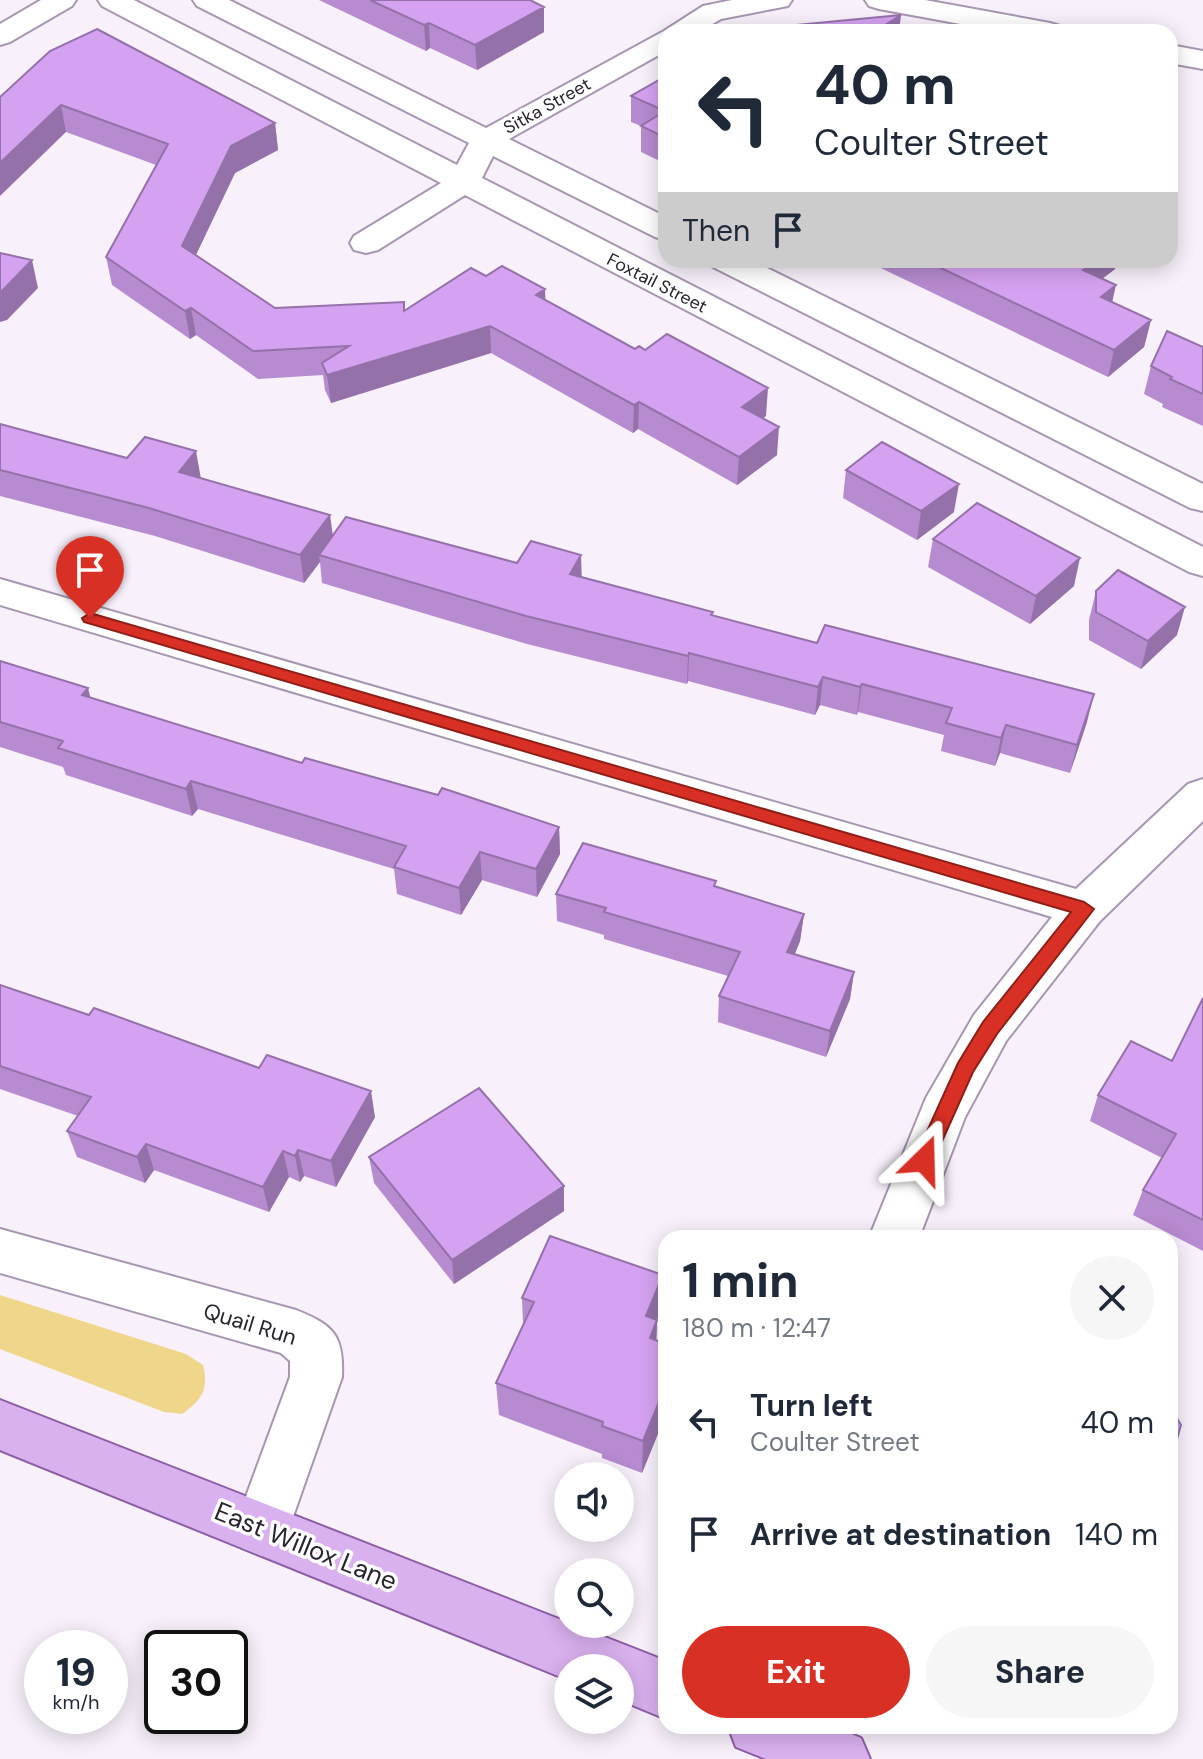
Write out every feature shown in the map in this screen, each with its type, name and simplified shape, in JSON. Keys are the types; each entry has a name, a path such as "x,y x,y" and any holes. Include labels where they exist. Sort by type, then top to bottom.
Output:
{"main road":[{"name":"East Willox Lane","path":"0,1425 576,1654"},
{"path":"634,1677 658,1687"},
{"path":"777,1734 840,1759"}],"street":[{"path":"0,36 62,0"},
{"name":"Foxtail Street","path":"112,0 1203,563"},
{"path":"207,0 658,226"},
{"path":"692,24 713,12 778,0"},
{"path":"879,0 1007,24"},
{"name":"Sitka Street","path":"463,183 486,140 658,43"},
{"path":"1178,55 1203,60"},
{"path":"366,243 463,183"},
{"path":"741,268 1203,499"},
{"path":"0,592 1084,909"},
{"path":"897,1230 943,1112 990,1028 1084,909 1203,795"},
{"name":"Quail Run","path":"0,1251 296,1334 317,1350 316,1377 262,1529"}],"shaded area":[{"path":"0,1295 186,1354 203,1365 205,1381 202,1393 195,1404 182,1414 164,1412 0,1349"}],"building":[{"path":"370,0 530,0 544,7 475,45"},
{"path":"901,15 887,24 806,24"},
{"path":"97,29 275,123 231,146 182,246 275,308 404,302 404,311 471,268 486,276 502,266 545,289 536,295 635,349 639,346 645,350 667,334 768,388 742,407 779,427 739,457 639,402 634,405 490,326 327,375 322,363 349,346 253,351 191,308 185,311 106,257 168,144 61,105 0,163 0,97 50,51"},
{"path":"658,81 658,108 631,96"},
{"path":"658,115 658,134 641,126"},
{"path":"0,253 32,260 0,293"},
{"path":"941,268 1086,268 1083,270 1116,285 1101,297 1151,320 1114,350"},
{"path":"1167,331 1203,347 1203,394 1170,379 1172,377 1151,366"},
{"path":"0,424 127,458 145,437 196,451 179,472 330,515 300,555 149,508 0,470"},
{"path":"882,442 959,484 921,511 846,470"},
{"path":"977,503 1080,558 1036,596 933,539"},
{"path":"346,517 517,563 531,541 581,555 570,574 713,612 711,615 817,643 825,625 1094,694 1077,745 1006,725 1001,738 946,723 952,708 862,684 860,687 823,677 818,687 689,653 688,656 526,616 319,555"},
{"path":"1118,570 1185,607 1148,641 1096,612 1096,591"},
{"path":"0,661 88,688 82,695 302,763 305,758 438,795 442,788 559,827 536,869 480,852 459,888 394,867 406,846 191,781 186,789 58,748 63,741 0,722"},
{"path":"583,843 716,881 714,886 804,914 787,952 854,972 830,1031 719,996 740,952 604,912 606,908 556,894"},
{"path":"0,985 89,1015 94,1008 259,1068 267,1055 371,1091 331,1161 298,1150 295,1156 283,1151 263,1187 146,1144 137,1157 67,1131 91,1097 0,1066"},
{"path":"1203,998 1203,1220 1143,1190 1176,1134 1098,1095 1131,1041 1172,1061"},
{"path":"479,1088 564,1186 452,1260 369,1157"},
{"path":"550,1236 658,1273 658,1287 646,1316 657,1320 650,1338 658,1341 658,1404 643,1441 602,1426 603,1422 496,1383 534,1302 522,1298"}],"route":[{"path":"90,618 1084,909 990,1028 943,1112 924,1160"}]}
